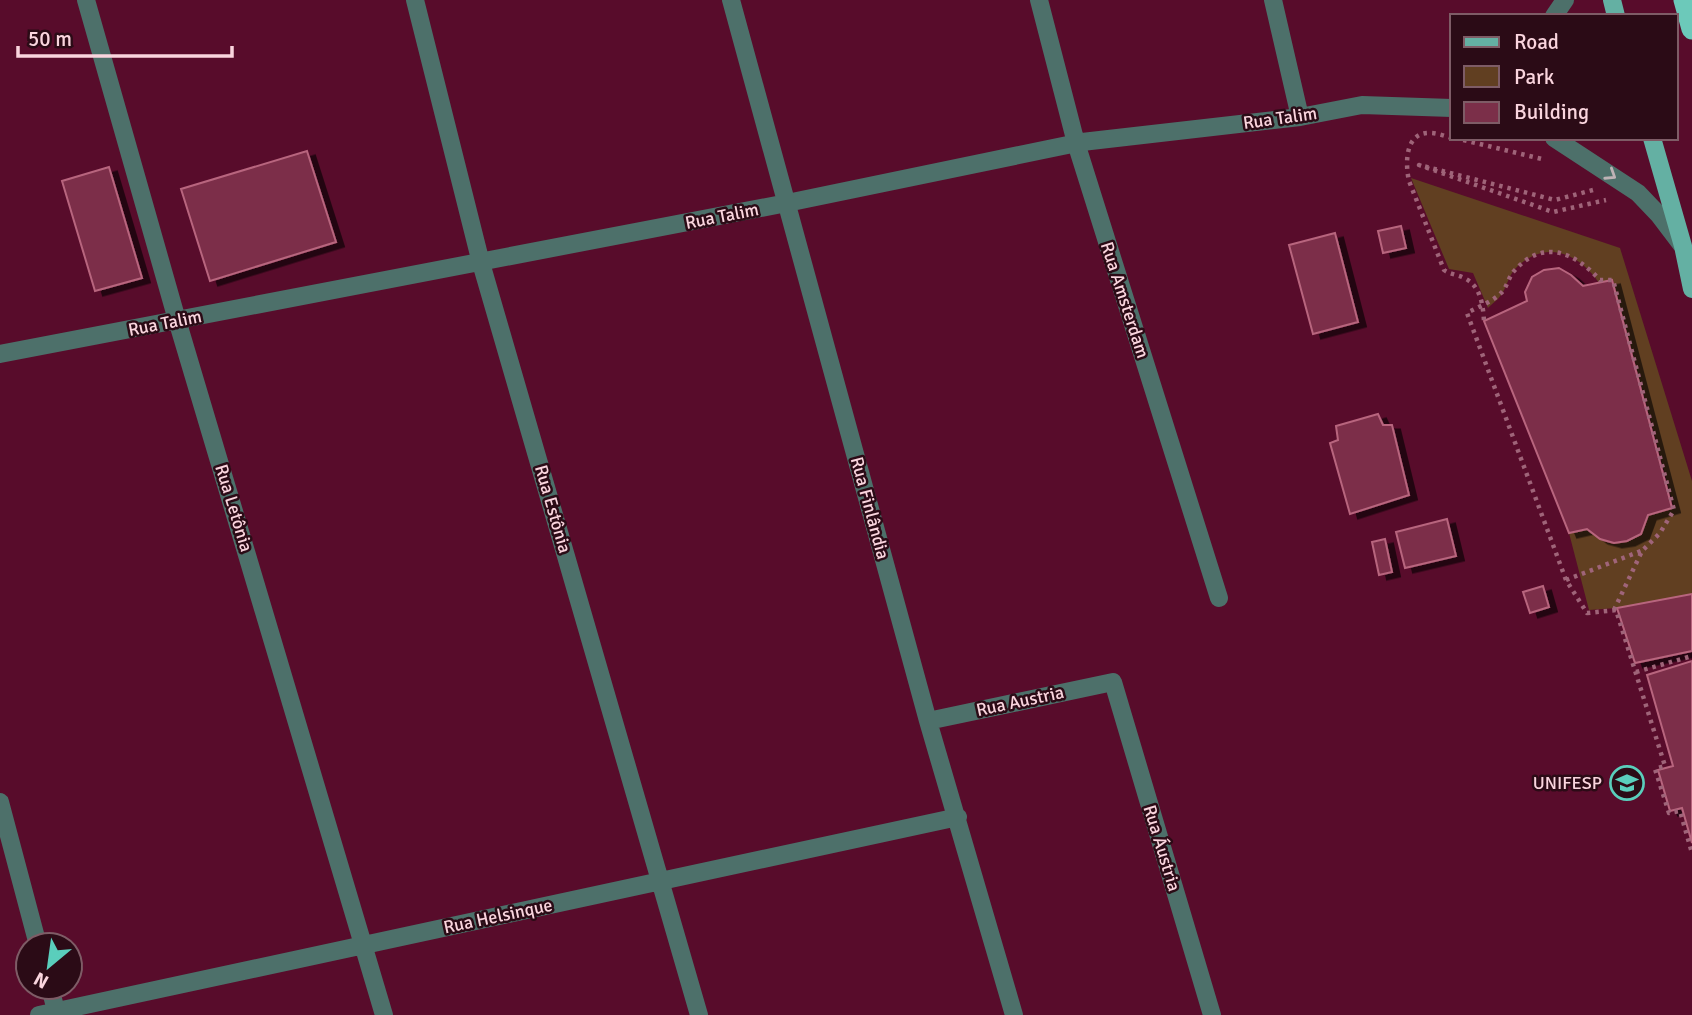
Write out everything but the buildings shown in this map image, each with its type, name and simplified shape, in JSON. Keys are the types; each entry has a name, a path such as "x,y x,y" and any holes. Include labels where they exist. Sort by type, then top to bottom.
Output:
{"highway":[{"path":"1684,0 1692,29"}],"main road":[{"path":"1653,140 1683,246 1692,289"}],"street":[{"name":"Rua Letônia","path":"86,0 177,320 384,1015"},
{"name":"Rua Estônia","path":"415,0 481,262 699,1015"},
{"name":"Rua Finlândia","path":"731,0 928,721 1014,1015"},
{"name":"Rua Amsterdam","path":"1039,0 1076,143 1219,598"},
{"path":"1273,0 1300,117"},
{"name":"Rua Talim","path":"0,354 787,203 1076,143 1300,117 1362,105 1450,105"},
{"path":"1557,140 1638,193 1683,246"},
{"name":"Rua Austria","path":"928,721 1112,682"},
{"name":"Rua Áustria","path":"1112,682 1212,1015"},
{"path":"0,802 34,931"},
{"name":"Rua Helsinque","path":"51,1014 364,943 662,882 958,817"}],"path":[{"path":"1450,137 1431,133 1420,134 1411,143 1406,167 1444,270 1468,280 1483,304 1484,321"},
{"path":"1463,140 1549,160"},
{"path":"1605,187 1555,200 1419,165 1553,212 1638,193"},
{"path":"1590,181 1604,201"},
{"path":"1554,251 1580,260 1600,280 1612,279 1674,510 1660,533 1642,551 1615,610 1587,612 1566,580 1467,313 1503,292 1516,268 1541,252 1554,251"},
{"path":"1566,580 1642,551"},
{"path":"1615,610 1665,765 1655,769 1669,813 1680,811 1692,853"},
{"path":"1636,672 1692,656"}],"green space":[{"path":"1411,178 1620,248 1692,481 1692,594 1617,608 1589,610 1569,533 1587,529 1607,540 1626,540 1641,534 1648,515 1674,508 1613,280 1599,283 1582,264 1561,253 1538,254 1516,268 1502,294 1488,308 1473,273 1449,269"}],"place":[{"name":"UNIFESP","path":"1627,783"}]}
